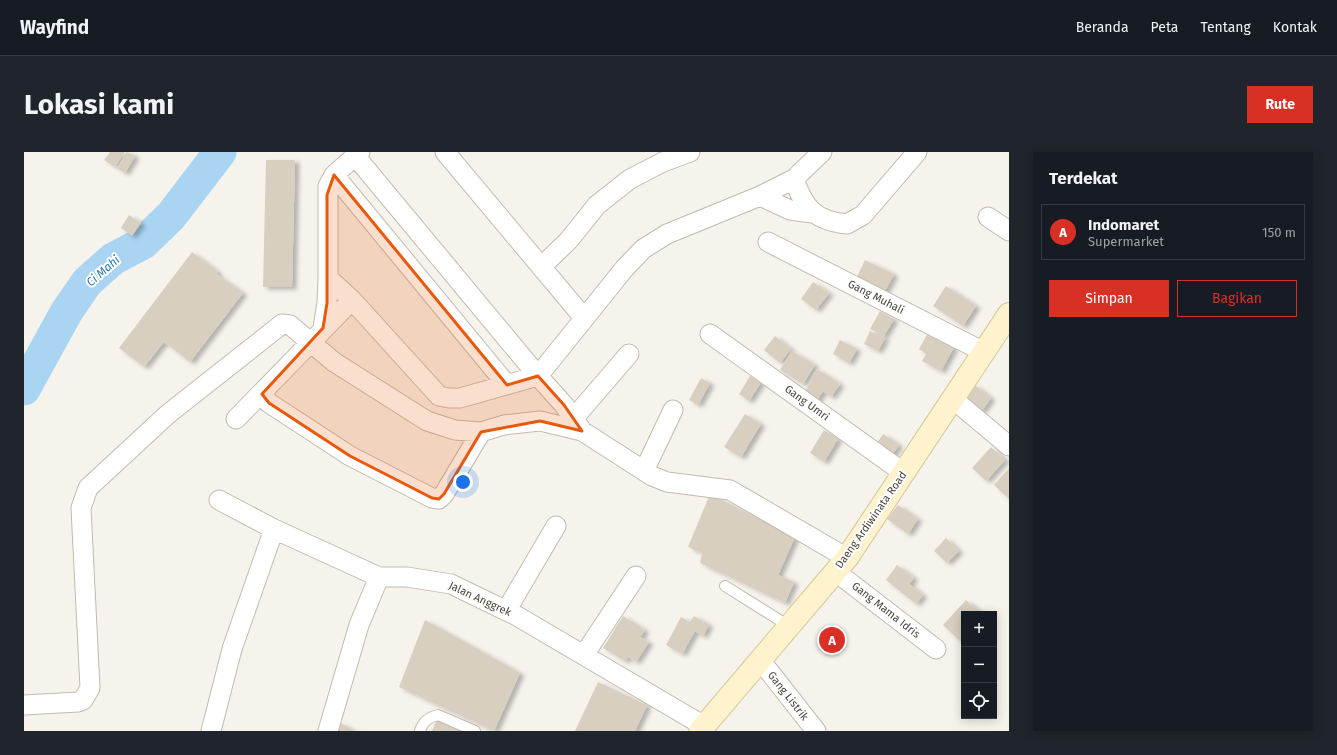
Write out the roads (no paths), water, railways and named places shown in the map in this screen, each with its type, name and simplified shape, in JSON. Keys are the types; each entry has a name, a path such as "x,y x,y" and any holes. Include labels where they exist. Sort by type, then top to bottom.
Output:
{"main road":[{"name":"Daeng Ardiwinata Road","path":"702,729 842,565 1009,314"}],"street":[{"path":"445,152 584,318"},
{"path":"541,267 569,240 597,205 630,179 663,162 690,152"},
{"path":"328,278 352,300 439,396 460,398 538,376 624,269 642,249 668,234 760,196 794,179 822,152"},
{"path":"760,196 790,210 812,213 840,223 853,222 863,215 917,152"},
{"path":"317,335 327,303 327,195 329,181 334,174 355,154 538,376 564,405 578,425"},
{"path":"334,174 507,384"},
{"path":"794,179 799,192 812,213"},
{"path":"988,217 1009,231"},
{"name":"Gang Muhali","path":"768,242 984,352"},
{"path":"236,419 352,300"},
{"path":"24,705 78,702 83,700 90,688 81,508 88,488 168,414 279,324 290,325 317,335 334,362 427,422 455,430 481,432 504,425 540,422 578,425"},
{"name":"Gang Umri","path":"710,334 904,472"},
{"path":"578,425 629,354"},
{"path":"262,394 269,402 350,456 432,498 439,499 444,494 481,432"},
{"path":"953,399 1009,446"},
{"path":"644,471 674,410"},
{"name":"Gang Mama Idris","path":"578,425 644,471 667,482 730,490 842,565 936,649"},
{"name":"Jalan Anggrek","path":"219,500 274,529 379,577 408,577 451,584 506,611 584,656 702,729"},
{"path":"506,611 556,526"},
{"path":"211,731 232,650 274,529"},
{"path":"584,656 636,576"},
{"path":"328,731 358,625 379,577"},
{"name":"Gang Listrik","path":"760,661 816,731"}],"lane":[{"path":"725,586 789,626"},
{"path":"420,731 429,717 438,715 475,731"}],"waterway":[{"name":"Ci Mahi","path":"24,389 67,311 87,282 113,259 143,243 171,216 220,152"}],"place":[{"name":"Indomaret","path":"832,640"}]}
